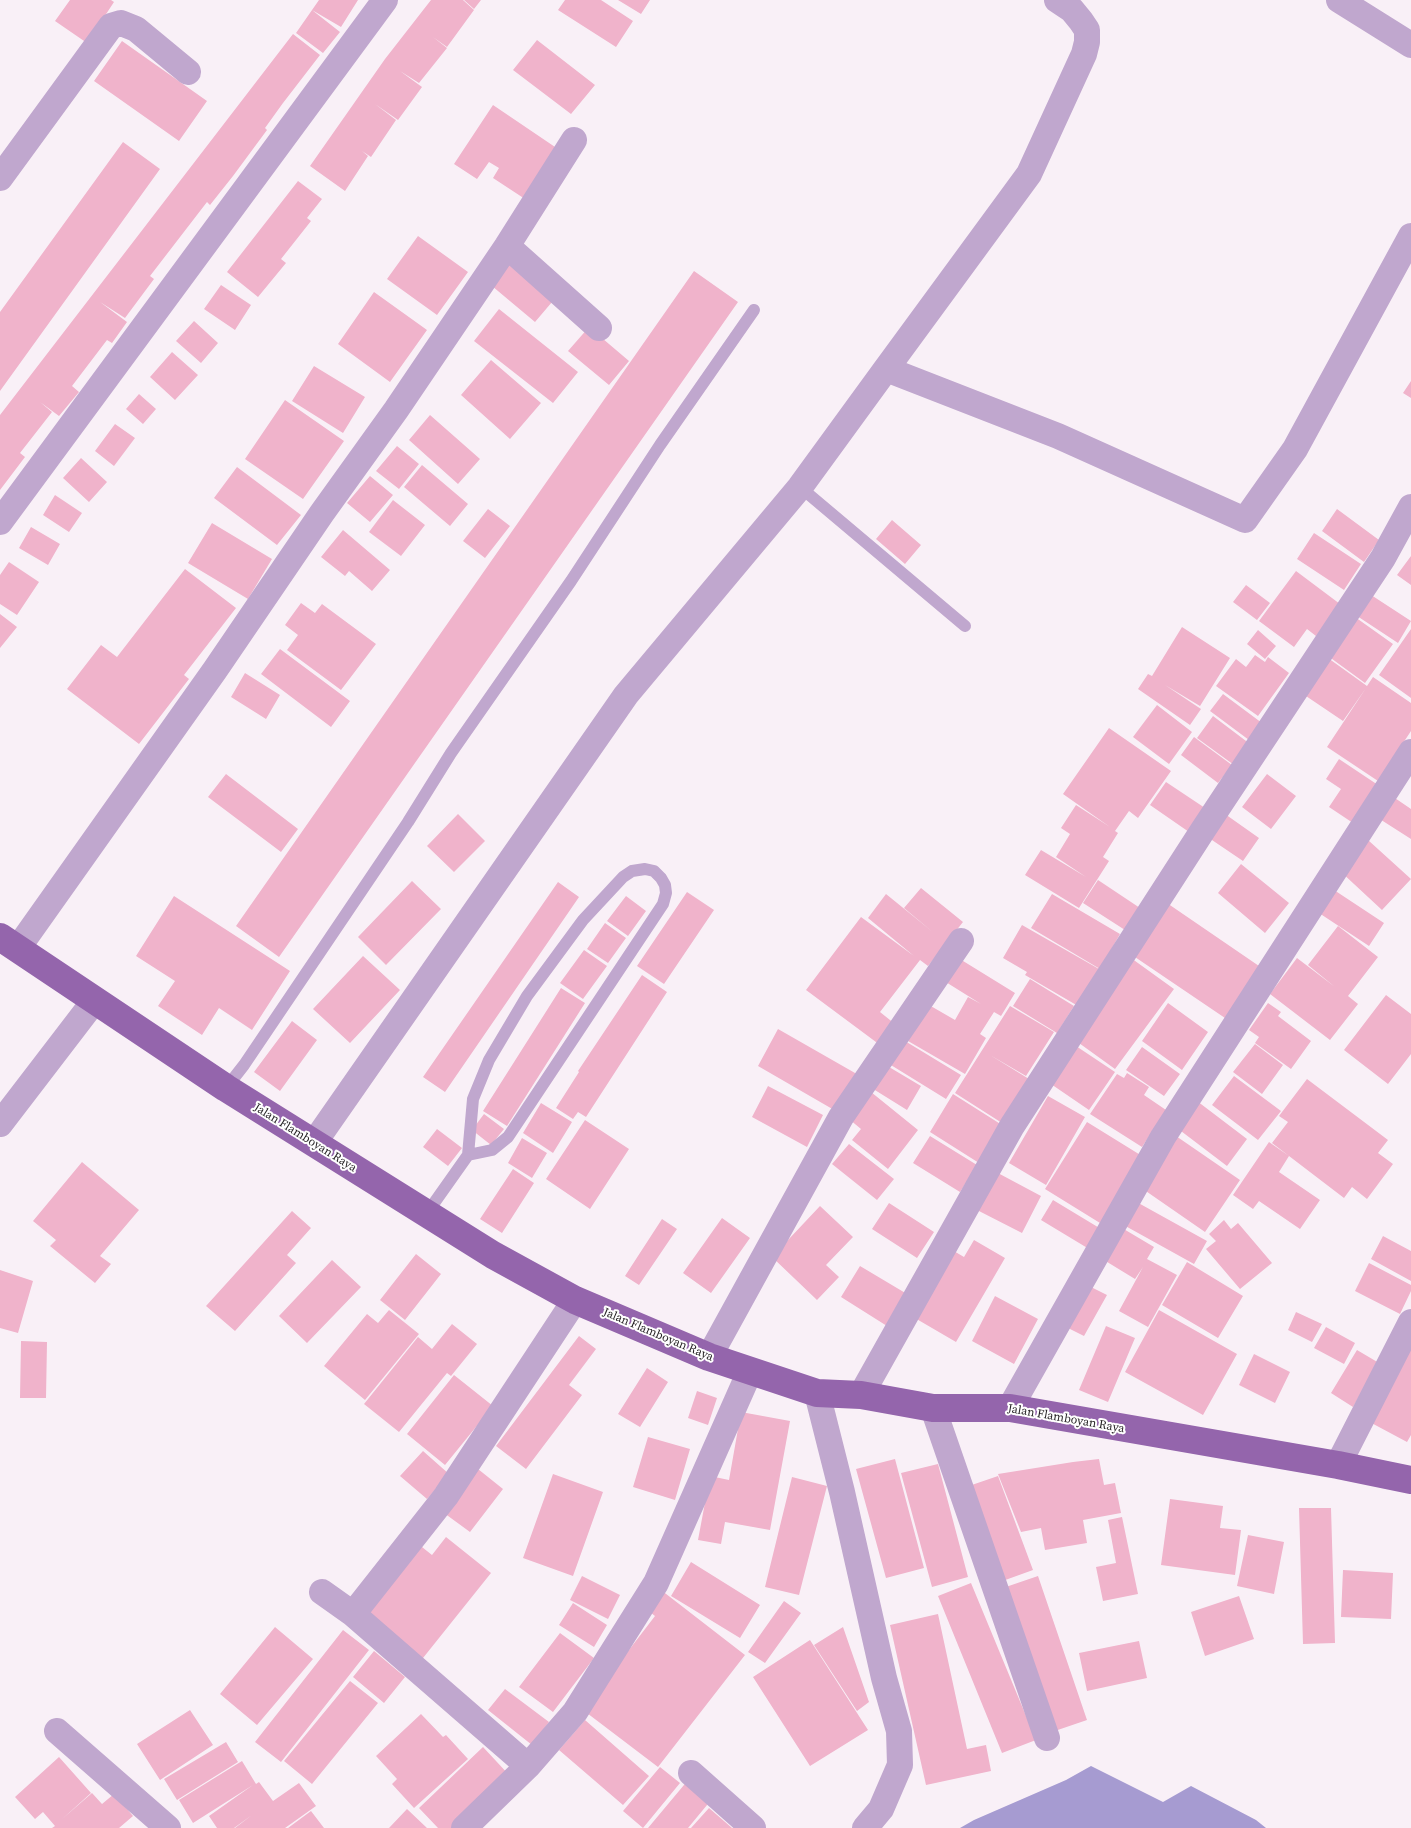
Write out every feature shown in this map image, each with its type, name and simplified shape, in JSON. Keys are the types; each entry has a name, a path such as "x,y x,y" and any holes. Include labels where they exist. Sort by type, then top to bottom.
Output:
{"main road":[{"name":"Jalan Flamboyan Raya","path":"9,942 226,1088 493,1255 575,1300 709,1357 817,1392 861,1395 933,1408 1010,1408 1338,1465 1411,1480"}],"street":[{"path":"0,522 386,0"},
{"path":"314,1143 626,695 800,487 1029,174 1084,54 1087,42 1087,30 1081,21 1072,10 1057,0"},
{"path":"1339,0 1411,45"},
{"path":"0,178 111,26 121,23 136,29 188,72"},
{"path":"9,942 215,670 508,246 574,140"},
{"path":"886,369 1058,436 1245,520 1295,449 1411,236"},
{"path":"508,246 599,328"},
{"path":"861,1395 1012,1126 1198,838 1383,558 1411,507"},
{"path":"1010,1408 1163,1137 1411,752"},
{"path":"709,1357 841,1117 961,941"},
{"path":"0,1124 95,1000"},
{"path":"353,1614 446,1496 575,1300"},
{"path":"1338,1465 1411,1322"},
{"path":"464,1828 528,1766 575,1712 656,1583 750,1371"},
{"path":"817,1392 842,1492 884,1678 899,1731 900,1765 881,1809 864,1828"},
{"path":"933,1408 1047,1738"},
{"path":"322,1592 353,1614 528,1766"},
{"path":"57,1731 168,1828"},
{"path":"691,1773 753,1828"}],"lane":[{"path":"226,1088 244,1065 462,738 571,580 660,445 754,310"},
{"path":"800,487 965,626"},
{"path":"427,1213 468,1155 473,1099 489,1060 527,996 583,920 623,878 632,871 645,868 654,872 662,878 665,885 666,893 663,904 508,1137 492,1150 468,1155"}],"shaded area":[{"path":"1091,1766 1163,1802 1191,1786 1256,1820 1266,1828 960,1828 974,1820 1066,1780"}],"building":[{"path":"70,0 111,0 114,2 87,43 55,21"},
{"path":"319,0 358,0 341,27 312,10"},
{"path":"431,0 463,0 474,10 447,47 433,37 447,48 419,83 400,71 422,87 398,120 375,104 396,120 371,157 362,151 368,156 345,191 310,166 385,59"},
{"path":"464,0 481,0 474,9"},
{"path":"565,0 601,0 633,21 616,47 558,10"},
{"path":"618,0 650,0 641,14"},
{"path":"312,10 340,32 323,53 296,33"},
{"path":"293,34 320,55 265,128 267,130 233,176 210,205 207,202 150,276 154,279 125,318 100,302 127,322 112,343 107,340 72,386 79,392 59,416 40,402 52,412 20,453 25,457 0,490 0,415"},
{"path":"537,40 595,85 571,114 513,70"},
{"path":"122,41 207,101 179,141 94,81"},
{"path":"493,105 558,149 525,199 493,178 499,168 489,162 477,179 454,164"},
{"path":"123,142 160,169 0,391 0,312"},
{"path":"298,181 322,199 307,218 311,221 281,259 286,263 258,297 227,272"},
{"path":"418,236 468,272 437,315 387,279"},
{"path":"514,259 558,295 535,322 492,286"},
{"path":"694,271 738,302 279,957 236,926"},
{"path":"221,285 251,305 235,330 204,309"},
{"path":"374,292 427,330 390,382 338,344"},
{"path":"499,309 578,372 553,403 474,341"},
{"path":"194,321 218,343 201,363 176,341"},
{"path":"589,327 629,361 609,385 568,351"},
{"path":"172,352 198,375 175,400 150,377"},
{"path":"491,360 541,403 510,439 461,395"},
{"path":"314,366 365,397 343,433 292,401"},
{"path":"1411,381 1411,398 1403,393"},
{"path":"139,394 156,409 143,424 126,409"},
{"path":"285,400 344,441 303,499 245,459"},
{"path":"430,415 480,459 458,484 409,440"},
{"path":"115,424 135,438 114,466 95,451"},
{"path":"397,446 419,464 399,489 376,471"},
{"path":"81,458 107,482 89,502 63,478"},
{"path":"422,465 468,504 450,526 404,487"},
{"path":"237,467 301,515 277,545 214,498"},
{"path":"370,476 393,495 370,522 347,503"},
{"path":"55,495 82,513 69,532 43,515"},
{"path":"393,500 425,525 401,556 369,532"},
{"path":"488,509 510,526 485,558 463,541"},
{"path":"1337,509 1379,540 1364,562 1322,531"},
{"path":"892,520 921,545 905,564 876,539"},
{"path":"212,523 272,559 248,599 188,563"},
{"path":"31,527 60,544 48,565 19,548"},
{"path":"343,530 390,570 372,591 349,571 345,576 321,557"},
{"path":"1314,533 1361,564 1344,590 1297,559"},
{"path":"1411,556 1411,585 1397,575"},
{"path":"9,562 39,582 17,615 0,604 0,575"},
{"path":"185,569 236,608 184,675 189,679 139,744 67,689 101,645 117,657"},
{"path":"1296,571 1340,604 1316,636 1307,629 1294,647 1259,621"},
{"path":"1246,585 1270,603 1257,620 1233,602"},
{"path":"1365,591 1411,621 1398,643 1351,612"},
{"path":"301,603 315,613 322,604 376,644 341,690 287,650 298,635 285,625"},
{"path":"0,614 17,627 0,648"},
{"path":"1355,617 1393,644 1365,683 1328,656"},
{"path":"1182,627 1230,658 1200,706 1165,685 1201,709 1190,725 1138,689 1148,674 1152,676"},
{"path":"1411,629 1411,698 1379,675"},
{"path":"1258,630 1276,646 1265,659 1247,644"},
{"path":"280,649 350,701 331,727 261,674"},
{"path":"1255,655 1265,662 1268,657 1289,673 1258,716 1216,686 1236,659 1246,667"},
{"path":"1328,658 1367,686 1373,677 1411,703 1411,731 1378,781 1327,747 1366,688 1343,721 1303,694"},
{"path":"245,673 280,695 266,719 231,697"},
{"path":"1223,694 1262,723 1249,740 1210,711"},
{"path":"1157,705 1192,732 1169,764 1133,737"},
{"path":"1213,716 1250,744 1234,765 1197,738"},
{"path":"1109,728 1171,771 1138,818 1129,811 1115,831 1118,833 1103,857 1109,861 1079,908 1025,875 1041,850 1086,877 1056,857 1070,834 1061,828 1076,805 1110,827 1063,794"},
{"path":"1194,737 1232,765 1218,783 1181,755"},
{"path":"1339,759 1378,785 1353,823 1329,807 1341,789 1326,779"},
{"path":"226,774 298,829 281,852 208,797"},
{"path":"1267,774 1296,796 1271,829 1242,807"},
{"path":"1166,782 1205,808 1189,832 1150,805"},
{"path":"1389,794 1411,809 1411,839 1375,816"},
{"path":"458,814 485,841 454,872 427,846"},
{"path":"1225,814 1259,838 1243,861 1209,838"},
{"path":"1368,840 1411,879 1382,910 1340,871"},
{"path":"1241,864 1289,903 1265,933 1218,893"},
{"path":"1098,880 1140,908 1125,930 1083,903"},
{"path":"412,881 441,909 386,965 358,937"},
{"path":"558,882 579,897 445,1092 423,1077"},
{"path":"921,888 963,922 928,966 920,960 880,1012 895,1024 880,1045 806,990 861,917 914,956 868,918 886,894 934,933 904,908"},
{"path":"1331,888 1384,923 1369,946 1316,911"},
{"path":"687,892 714,910 664,984 637,966"},
{"path":"1052,894 1120,934 1100,969 1031,928"},
{"path":"174,896 290,971 252,1030 219,1008 202,1035 158,1006 175,981 136,956"},
{"path":"626,896 646,911 628,936 607,921"},
{"path":"1164,901 1259,966 1225,1018 1129,953"},
{"path":"605,923 626,938 608,963 587,949"},
{"path":"1022,925 1099,969 1078,1006 1025,975 1027,972 1003,958"},
{"path":"1338,926 1378,957 1348,996 1358,1004 1330,1040 1270,994 1297,958 1335,987 1308,965"},
{"path":"584,950 607,966 583,999 560,983"},
{"path":"363,956 400,990 350,1043 313,1009"},
{"path":"955,956 1015,993 1001,1016 994,1012 980,1034 986,1038 965,1074 908,1041 929,1005 955,1020 968,997 981,1004 941,979"},
{"path":"1131,958 1174,989 1115,1069 1072,1038"},
{"path":"642,975 667,992 586,1117 578,1112 573,1119 556,1108 578,1071"},
{"path":"1030,979 1074,1006 1057,1033 1013,1006"},
{"path":"561,988 585,1003 507,1126 483,1111"},
{"path":"1386,995 1411,1014 1411,1054 1388,1084 1344,1050"},
{"path":"1168,1003 1208,1032 1182,1070 1142,1041"},
{"path":"1268,1003 1281,1012 1278,1016 1311,1041 1291,1069 1255,1043 1259,1037 1249,1030"},
{"path":"1010,1006 1054,1032 1026,1076 990,1055 1029,1079 1002,1123 955,1093"},
{"path":"292,1021 317,1040 280,1091 254,1072"},
{"path":"778,1029 862,1077 841,1114 758,1066"},
{"path":"900,1038 961,1075 946,1099 886,1062"},
{"path":"1073,1044 1115,1072 1089,1110 1048,1082"},
{"path":"1255,1044 1283,1065 1262,1094 1233,1072"},
{"path":"1142,1047 1180,1074 1164,1096 1126,1070"},
{"path":"884,1064 921,1086 907,1110 870,1087"},
{"path":"1127,1073 1149,1087 1144,1095 1166,1110 1142,1147 1090,1114 1117,1074 1124,1078"},
{"path":"1234,1076 1281,1111 1258,1140 1212,1105"},
{"path":"1307,1079 1388,1140 1378,1153 1393,1164 1367,1199 1352,1187 1344,1198 1272,1143 1288,1122 1279,1116"},
{"path":"768,1086 823,1115 807,1147 752,1117"},
{"path":"871,1092 918,1130 888,1169 852,1140 861,1129 849,1119"},
{"path":"953,1094 1002,1125 979,1163 930,1132"},
{"path":"1048,1096 1085,1117 1046,1185 1009,1163"},
{"path":"1197,1101 1247,1139 1227,1166 1177,1128"},
{"path":"541,1103 572,1122 553,1153 523,1133"},
{"path":"484,1114 504,1129 491,1145 472,1130"},
{"path":"585,1120 629,1149 590,1209 546,1179"},
{"path":"1087,1122 1142,1156 1100,1223 1045,1189"},
{"path":"437,1129 462,1148 448,1166 423,1147"},
{"path":"930,1136 977,1165 960,1192 913,1163"},
{"path":"1176,1136 1240,1180 1205,1232 1140,1187"},
{"path":"522,1138 547,1153 532,1178 508,1163"},
{"path":"1269,1142 1289,1156 1279,1172 1320,1200 1300,1229 1259,1201 1253,1209 1233,1195"},
{"path":"849,1144 894,1179 877,1200 832,1164"},
{"path":"82,1162 139,1210 100,1256 111,1264 95,1283 50,1246 56,1240 33,1221"},
{"path":"513,1169 534,1183 502,1233 480,1219"},
{"path":"996,1172 1041,1196 1022,1233 977,1210"},
{"path":"1053,1200 1106,1232 1094,1252 1041,1220"},
{"path":"1133,1200 1207,1241 1194,1264 1120,1223"},
{"path":"889,1203 934,1232 917,1258 872,1229"},
{"path":"820,1206 853,1237 826,1265 839,1277 817,1300 772,1257"},
{"path":"292,1211 311,1228 287,1255 296,1263 235,1331 206,1306"},
{"path":"722,1218 750,1238 711,1293 683,1273"},
{"path":"662,1219 677,1229 639,1285 625,1276"},
{"path":"1224,1220 1231,1229 1238,1223 1272,1263 1240,1289 1206,1249 1216,1241 1209,1234"},
{"path":"1117,1225 1154,1247 1147,1259 1177,1275 1148,1327 1119,1311 1143,1267 1135,1279 1099,1257"},
{"path":"1383,1236 1411,1251 1411,1281 1371,1259"},
{"path":"974,1240 1005,1258 956,1342 908,1314 947,1247 964,1257"},
{"path":"416,1254 441,1274 405,1320 380,1300"},
{"path":"332,1260 361,1287 307,1343 279,1316"},
{"path":"1187,1262 1243,1296 1218,1338 1162,1305"},
{"path":"1369,1263 1411,1285 1411,1291 1400,1314 1355,1291"},
{"path":"860,1266 907,1294 887,1326 841,1297"},
{"path":"0,1270 33,1281 18,1333 0,1328"},
{"path":"1089,1286 1107,1295 1084,1336 1066,1327"},
{"path":"995,1296 1038,1319 1014,1364 972,1341"},
{"path":"389,1310 419,1334 365,1400 324,1366 367,1314 378,1323"},
{"path":"1159,1310 1237,1354 1203,1415 1125,1372"},
{"path":"1296,1312 1322,1324 1312,1342 1288,1330"},
{"path":"452,1324 477,1344 451,1376 447,1373 399,1432 364,1404 418,1337 432,1349"},
{"path":"1411,1324 1411,1435 1407,1442 1364,1419"},
{"path":"1106,1326 1135,1338 1108,1402 1079,1390"},
{"path":"1326,1327 1355,1343 1344,1364 1314,1348"},
{"path":"579,1336 596,1349 569,1385 582,1395 526,1469 496,1446"},
{"path":"21,1341 47,1342 46,1398 20,1398"},
{"path":"1357,1350 1379,1363 1353,1407 1331,1393"},
{"path":"1254,1354 1290,1372 1275,1403 1239,1385"},
{"path":"647,1368 668,1382 640,1427 618,1414"},
{"path":"454,1375 493,1406 445,1465 407,1434"},
{"path":"697,1391 717,1398 708,1425 688,1418"},
{"path":"741,1412 790,1421 770,1530 725,1522 721,1544 698,1540 710,1476 729,1480"},
{"path":"648,1437 690,1449 675,1500 633,1487"},
{"path":"423,1451 449,1474 427,1499 400,1476"},
{"path":"895,1459 924,1568 886,1578 856,1469"},
{"path":"1099,1459 1104,1485 1115,1483 1121,1513 1083,1520 1087,1543 1045,1550 1041,1528 1021,1532 998,1474"},
{"path":"938,1464 968,1577 932,1587 901,1473"},
{"path":"478,1469 503,1489 470,1532 444,1513"},
{"path":"553,1474 603,1492 573,1576 523,1558"},
{"path":"998,1476 1033,1570 997,1583 963,1488"},
{"path":"792,1477 827,1486 799,1595 765,1587"},
{"path":"1170,1499 1223,1506 1220,1528 1241,1530 1235,1575 1161,1565"},
{"path":"1299,1508 1331,1508 1335,1643 1303,1644"},
{"path":"1122,1517 1138,1594 1103,1601 1096,1567 1116,1563 1108,1520"},
{"path":"1248,1535 1284,1542 1274,1594 1237,1586"},
{"path":"446,1537 491,1573 419,1663 360,1614 417,1543 432,1555"},
{"path":"691,1562 760,1605 740,1638 671,1596"},
{"path":"1343,1570 1393,1573 1391,1619 1341,1617"},
{"path":"582,1576 620,1595 608,1619 570,1600"},
{"path":"1038,1576 1087,1720 1046,1734 997,1590"},
{"path":"971,1583 1036,1740 1002,1753 938,1596"},
{"path":"661,1590 745,1655 658,1767 583,1710 655,1616 646,1609"},
{"path":"1239,1596 1254,1639 1205,1656 1191,1612"},
{"path":"784,1601 801,1613 765,1663 748,1652"},
{"path":"573,1603 607,1625 594,1647 559,1625"},
{"path":"938,1614 967,1749 986,1745 991,1771 926,1785 890,1625"},
{"path":"275,1627 313,1659 257,1725 220,1694"},
{"path":"843,1627 869,1702 857,1711 814,1645"},
{"path":"343,1630 369,1650 281,1762 255,1742"},
{"path":"560,1633 594,1658 553,1712 519,1687"},
{"path":"810,1640 868,1730 810,1766 753,1677"},
{"path":"1139,1641 1147,1678 1087,1691 1079,1653"},
{"path":"374,1651 405,1677 384,1703 353,1677"},
{"path":"350,1681 378,1703 312,1784 284,1761"},
{"path":"505,1689 549,1722 532,1745 488,1710"},
{"path":"190,1710 213,1745 160,1780 137,1744"},
{"path":"421,1714 443,1737 446,1735 468,1759 414,1808 392,1784 397,1779 376,1756"},
{"path":"585,1720 649,1776 623,1805 559,1750"},
{"path":"226,1742 238,1762 177,1800 164,1779"},
{"path":"483,1747 510,1776 456,1828 438,1828 419,1808"},
{"path":"59,1757 91,1793 61,1820 92,1793 102,1804 114,1794 133,1816 119,1828 52,1828 55,1826 43,1812 35,1819 15,1797"},
{"path":"242,1761 256,1784 259,1782 273,1801 299,1783 316,1806 285,1828 235,1828 252,1815 234,1828 217,1828 209,1816 253,1785 193,1823 179,1800"},
{"path":"660,1767 680,1783 643,1828 623,1811"},
{"path":"689,1779 712,1799 688,1828 648,1828"},
{"path":"709,1808 732,1828 691,1828"},
{"path":"407,1809 427,1828 389,1828"},
{"path":"311,1811 324,1828 288,1828"}]}
